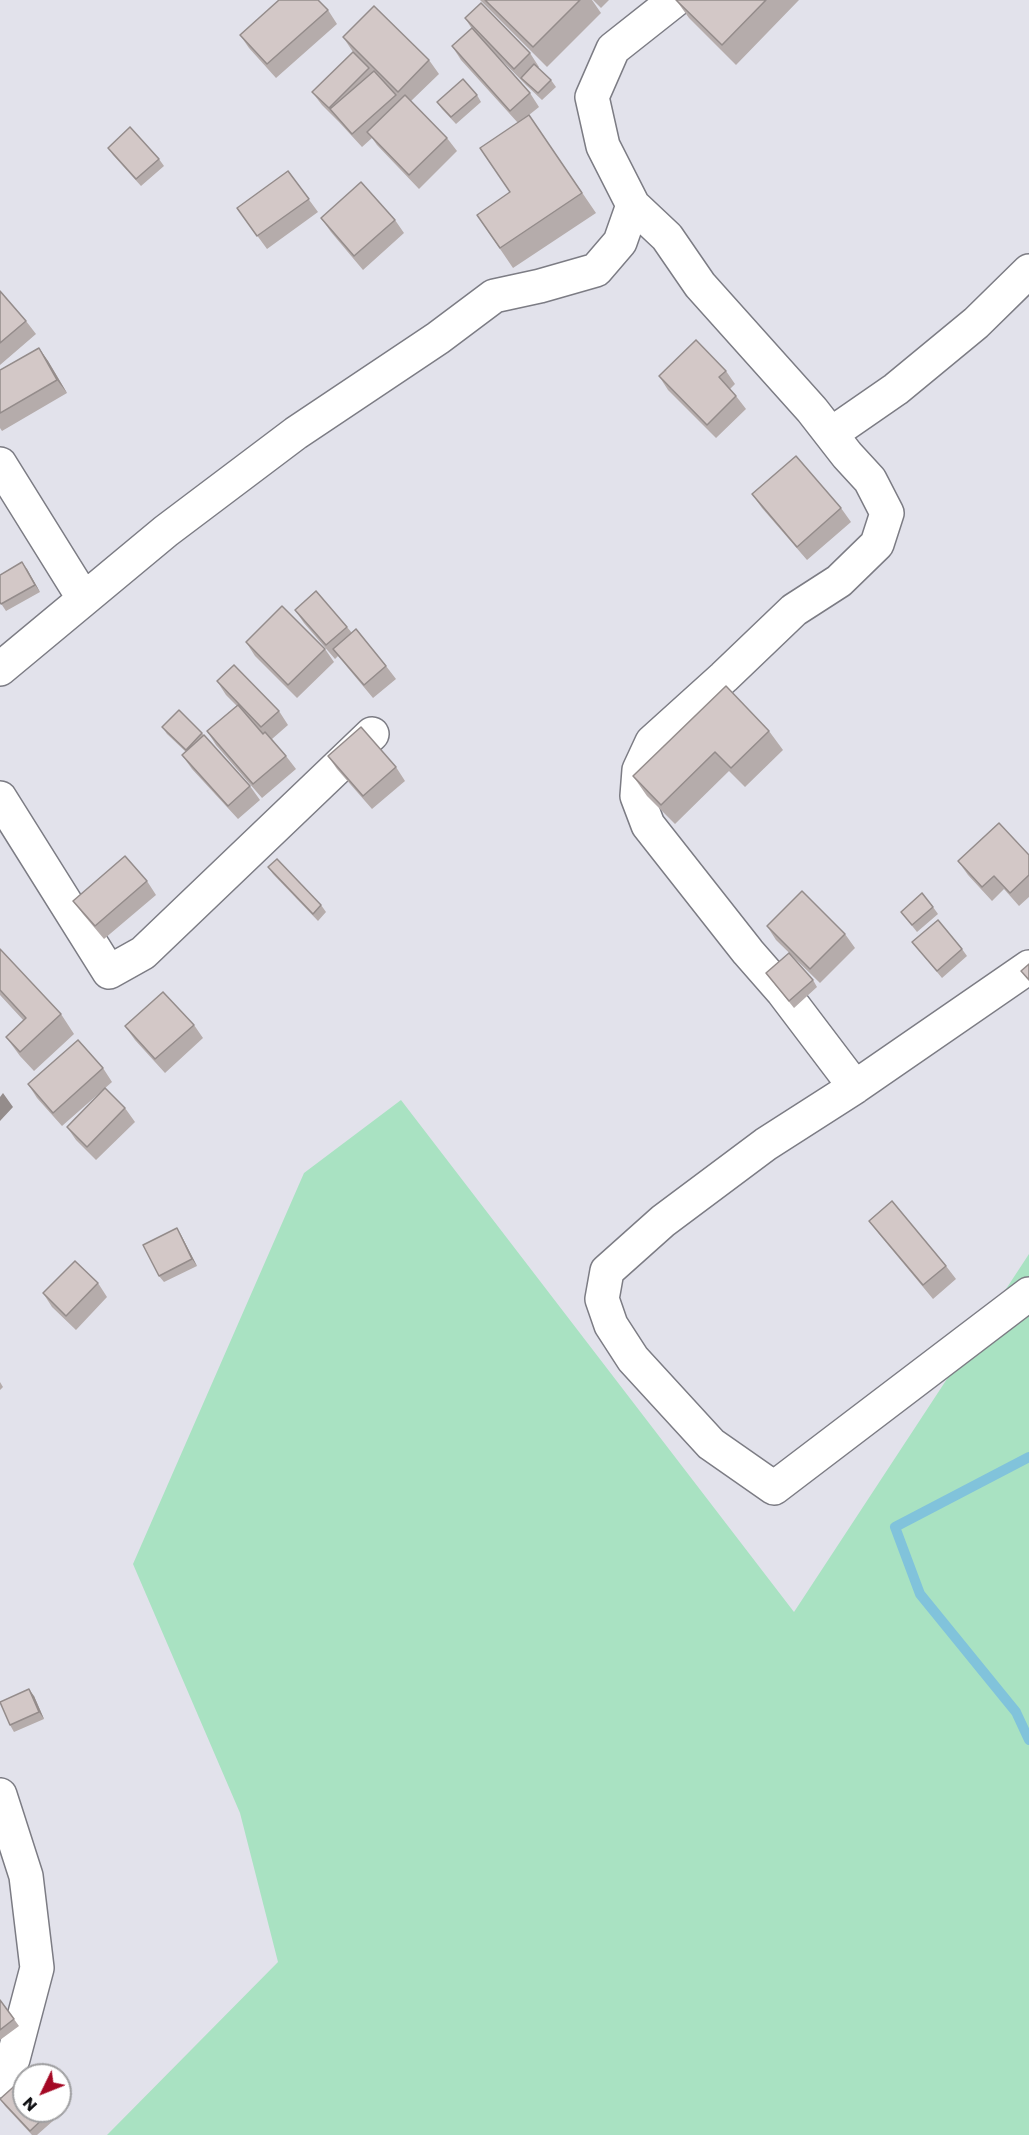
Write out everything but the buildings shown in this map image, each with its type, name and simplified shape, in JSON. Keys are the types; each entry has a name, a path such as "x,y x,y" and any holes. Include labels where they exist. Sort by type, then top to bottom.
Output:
{"street":[{"path":"675,0 612,50 592,97 603,146 633,206 667,237 700,285 812,410 870,480 887,513 877,544 839,581 794,610 652,742 639,770 637,796 648,825 748,952 783,992 855,1087"},
{"path":"0,669 166,531 296,432 438,338 494,296 596,270 620,242 633,206"},
{"path":"831,434 905,381 976,323 1029,270"},
{"path":"0,464 84,599"},
{"path":"0,798 109,972 143,953 372,734"},
{"path":"1029,967 855,1087 757,1151 663,1221 607,1270 602,1299 611,1325 633,1359 711,1444 774,1488 1029,1294"},
{"path":"0,1795 26,1876 37,1968 14,2059 0,2081"}],"green space":[{"path":"401,1100 794,1612 1029,1254 1029,2135 107,2135 278,1962 240,1813 133,1564 304,1173"}],"waterway":[{"path":"1029,1457 895,1527 920,1594 1016,1712 1029,1740"}]}
